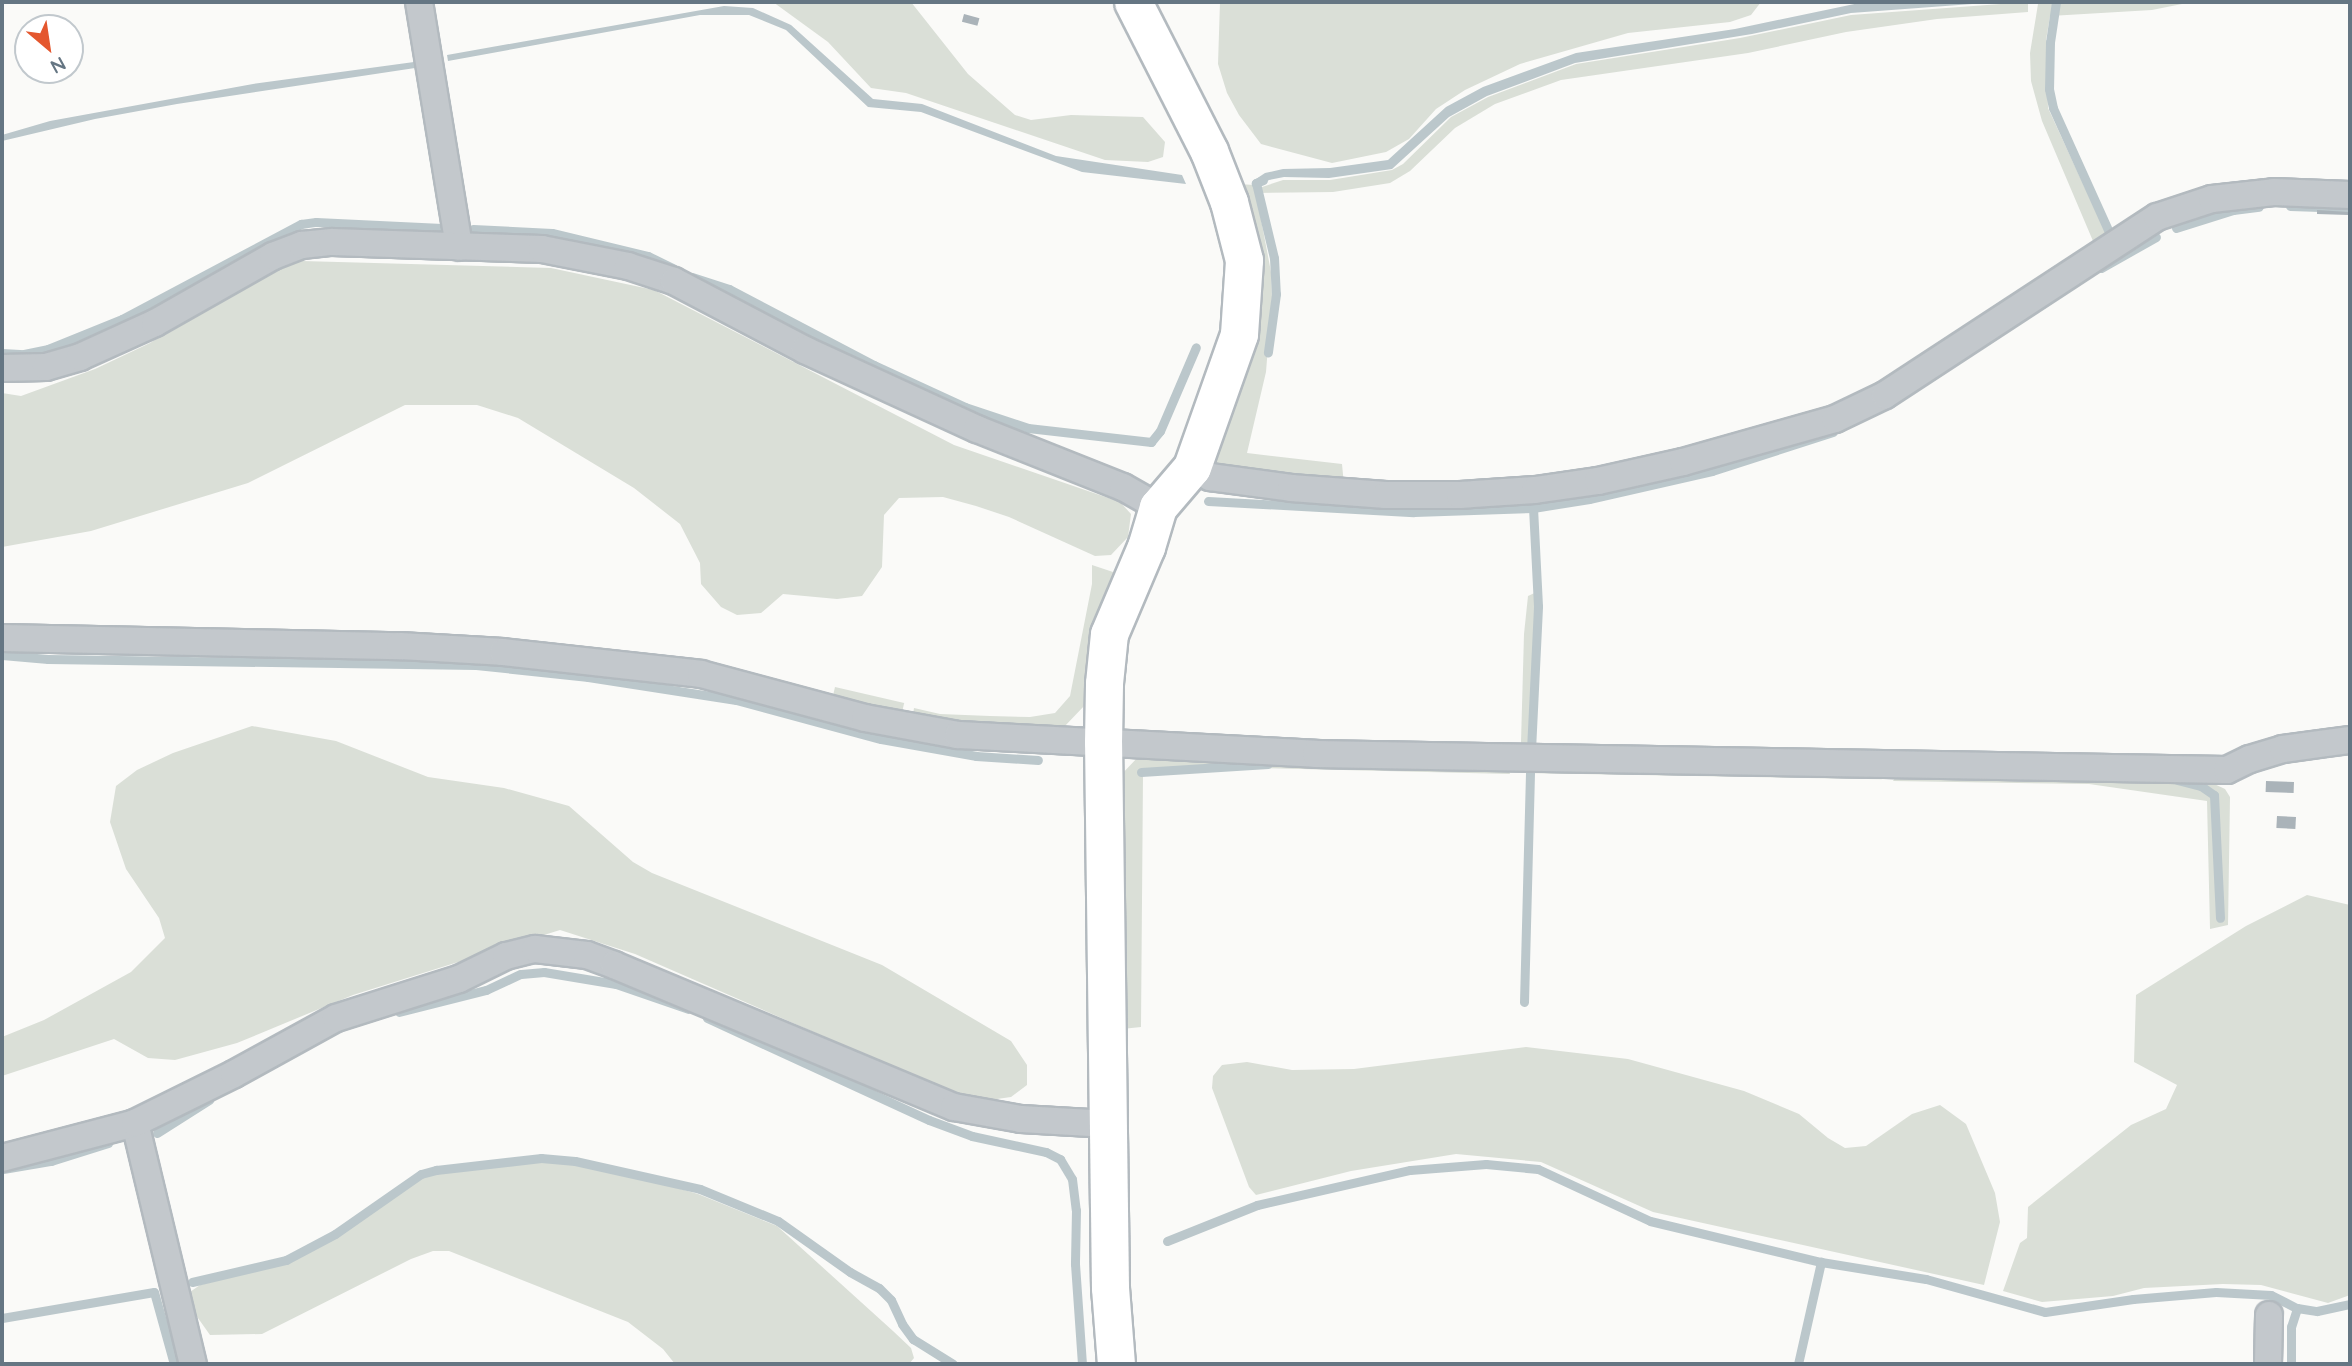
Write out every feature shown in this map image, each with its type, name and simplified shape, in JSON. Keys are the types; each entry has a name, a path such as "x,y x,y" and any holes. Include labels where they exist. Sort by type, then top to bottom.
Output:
{"street":[{"path":"419,2 459,247"},
{"path":"1116,1364 1110,1288 1103,742 1104,683 1109,634 1146,547 1157,507 1192,467 1239,334 1244,261 1229,202 1209,151 1133,2"},
{"path":"1192,467 1210,477 1291,488 1386,495 1460,495 1535,490 1585,483 1683,462 1835,419 1885,395 2157,217 2211,199 2274,192 2350,195"},
{"path":"2,368 46,367 80,357 155,323 273,257 315,242 542,249 628,266 674,281 805,350 977,429 1123,487 1157,507"},
{"path":"2,638 400,646 503,652 701,674 865,718 958,735 1343,755 1889,762 2227,770 2250,759 2283,749 2350,740"},
{"path":"2,1158 135,1123 234,1074 336,1018 459,979 506,956 535,949 587,955 614,965 954,1107 1021,1119 1108,1124"},
{"path":"135,1123 193,1364"},
{"path":"2269,1315 2269,1364"}],"shaded area":[{"path":"773,2 911,2 968,74 1015,115 1031,120 1071,115 1143,117 1165,142 1163,157 1148,162 1105,160 906,93 871,88 828,42"},
{"path":"1220,2 1761,2 1751,15 1730,22 1628,33 1520,64 1465,90 1436,109 1409,139 1386,152 1332,163 1261,144 1239,115 1227,93 1218,64"},
{"path":"1864,2 1999,2 1851,13 1752,34 1575,63 1487,96 1449,117 1392,169 1329,178 1284,177 1269,180 1257,188 1253,181 1265,173 1283,169 1330,168 1388,160 1446,107 1483,87 1576,53 1735,29"},
{"path":"2028,2 2028,12 1937,19 1846,32 1748,53 1561,80 1495,104 1455,128 1410,171 1390,183 1333,192 1256,193 1271,272 1272,297 1266,372 1247,453 1342,464 1344,485 1217,468 1213,460 1239,184 1254,185 1256,189 1283,180 1330,180 1392,170 1403,164 1451,117 1488,97 1576,64 1740,38 1851,15"},
{"path":"2192,2 2152,10 2050,16 2046,40 2048,108 2109,240 2098,244 2093,241 2042,121 2031,81 2030,53 2038,4"},
{"path":"724,6 753,8 791,25 873,99 922,104 1056,156 1182,175 1186,184 1082,172 921,112 868,107 786,30 749,15 700,15 448,61 447,55"},
{"path":"414,62 415,68 177,104 95,119 2,141 2,135 50,121 253,84"},
{"path":"302,261 551,268 654,290 954,445 1120,502 1131,514 1128,537 1111,555 1095,556 1009,517 976,506 943,497 899,498 884,515 882,567 862,596 837,599 783,594 761,613 737,615 721,607 701,584 700,563 680,524 634,488 518,418 477,405 405,405 248,483 91,531 2,547 2,393 21,396 95,369 150,343 259,276"},
{"path":"1092,565 1116,573 1093,644 1085,705 1064,727 912,721 914,708 940,714 990,716 1030,717 1055,713 1070,696 1092,584"},
{"path":"1541,590 1534,751 1521,746 1524,634 1528,596"},
{"path":"835,687 904,703 901,719 831,703"},
{"path":"252,726 336,741 428,777 504,788 569,806 633,862 652,873 882,965 1011,1041 1027,1065 1027,1085 1011,1097 990,1100 944,1089 635,954 560,930 353,995 237,1043 175,1060 148,1058 114,1039 2,1076 2,1037 44,1020 131,972 165,938 159,918 126,869 110,822 116,786 137,770 173,753"},
{"path":"1139,756 1507,766 1510,774 1255,768 1143,775 1141,1027 1122,1029 1120,776"},
{"path":"1522,765 1882,771 1882,779 1522,773"},
{"path":"1898,773 2210,782 2225,789 2230,797 2228,925 2210,929 2207,801 2089,784 1893,781"},
{"path":"2307,895 2350,905 2350,1295 2328,1303 2261,1285 2223,1284 2144,1288 2113,1296 2042,1302 2003,1291 2020,1243 2027,1238 2028,1207 2131,1125 2166,1109 2177,1085 2134,1062 2136,995 2246,926"},
{"path":"1526,1047 1628,1059 1744,1091 1799,1114 1845,1148 1866,1146 1912,1114 1940,1105 1966,1124 1995,1193 2000,1222 1984,1285 1653,1212 1541,1162 1456,1154 1351,1171 1256,1195 1249,1187 1212,1088 1213,1076 1222,1065 1247,1062 1292,1070 1354,1069"},
{"path":"541,1162 573,1163 642,1178 698,1194 777,1226 911,1348 914,1358 909,1364 675,1364 663,1349 628,1322 449,1251 433,1251 411,1259 262,1334 210,1335 193,1311 190,1292 200,1285 287,1263 337,1236 423,1178 437,1173"}],"building":[{"path":"964,14 979,18 977,26 962,22"},
{"path":"2317,210 2348,212 2348,215 2317,214"},
{"path":"2266,781 2294,782 2294,793 2266,792"},
{"path":"2277,816 2296,817 2295,829 2276,828"},
{"path":"277,1057 281,1064 244,1085 240,1078"}],"waterway":[{"path":"2056,2 2050,42 2049,89 2053,108 2114,243"},
{"path":"1263,180 1256,183 1274,258 1276,294 1268,352"},
{"path":"2290,206 2350,208"},
{"path":"2176,228 2233,210 2259,207"},
{"path":"2,353 24,354 48,349 122,319 301,224 316,222 442,228"},
{"path":"473,229 552,233 648,256 673,268"},
{"path":"2101,268 2156,237"},
{"path":"692,277 729,289 874,365 965,407 1028,428 1151,442 1160,431 1196,347"},
{"path":"1208,501 1414,512 1533,508 1589,499 1712,471 1833,432"},
{"path":"1531,750 1538,606 1533,508"},
{"path":"2,655 48,659 476,665 588,677 736,700 881,739 976,756 1038,760"},
{"path":"1141,772 1268,764"},
{"path":"1524,1002 1530,767 1536,767"},
{"path":"2177,780 2201,786 2214,795 2220,918"},
{"path":"399,1012 486,990 521,974 544,972 616,984 688,1009"},
{"path":"707,1018 929,1120 972,1136 1046,1152 1060,1159 1072,1179 1076,1210 1075,1264 1082,1364"},
{"path":"157,1133 209,1100"},
{"path":"3,1169 51,1161 108,1143"},
{"path":"192,1282 286,1260 335,1234 421,1174 541,1158 575,1161 700,1189 778,1221 850,1272 879,1288 891,1300 902,1324 913,1339 953,1364"},
{"path":"1167,1241 1257,1205 1410,1170 1486,1164 1538,1169 1650,1221 1821,1262 1926,1279 2045,1312 2133,1299 2216,1292 2271,1295 2297,1308 2317,1311 2350,1304"},
{"path":"1798,1364 1821,1262"},
{"path":"2,1318 154,1292 174,1364"},
{"path":"2291,1364 2291,1327 2297,1308"}]}
